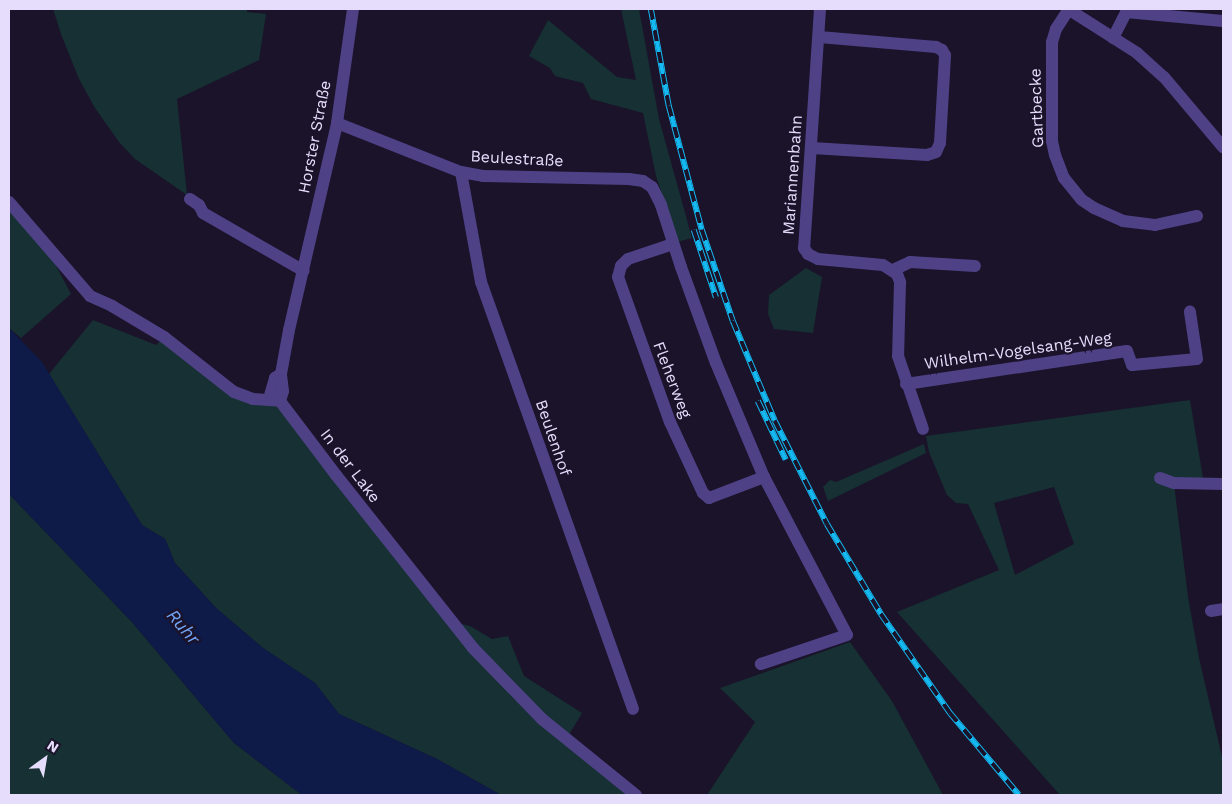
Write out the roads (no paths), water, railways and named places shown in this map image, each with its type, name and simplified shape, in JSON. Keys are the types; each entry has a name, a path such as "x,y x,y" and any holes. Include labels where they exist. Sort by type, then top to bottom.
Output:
{"street":[{"name":"Horster Straße","path":"275,400 284,385 281,374 337,123 353,9"},
{"name":"Mariannenbahn","path":"820,9 812,148 804,240 808,254 822,261 882,265 893,270"},
{"path":"1068,9 1137,53 1164,76 1222,144"},
{"name":"Gartbecke","path":"1068,9 1056,29 1052,42 1052,141 1059,168 1064,178 1082,200 1094,208 1123,221 1155,225 1197,216"},
{"path":"1113,38 1126,12 1223,21"},
{"path":"812,148 927,155 938,148 941,126 945,55 942,50 936,47 819,37"},
{"name":"Beulestraße","path":"337,123 461,172 484,176 639,180 652,187 661,205 673,244"},
{"name":"Beulenhof","path":"461,172 481,282 633,709"},
{"path":"190,200 210,218 304,271"},
{"path":"9,202 90,296 112,306 164,337 234,392 253,399 275,400"},
{"path":"673,244 716,363 764,477 847,635 761,664"},
{"name":"Fleherweg","path":"673,244 628,259 621,266 618,277 670,422 703,493 709,498 764,477"},
{"path":"923,429 906,384 897,349 900,282 893,270 910,262 975,266"},
{"name":"Wilhelm-Vogelsang-Weg","path":"906,384 1126,351 1132,365 1196,359 1190,312"},
{"name":"In der Lake","path":"275,400 473,648 542,719 636,795"},
{"path":"1160,478 1174,483 1223,484"}],"water":[{"name":"Ruhr","path":"9,328 42,362 142,525 165,539 175,563 216,608 263,648 315,683 339,714 437,759 501,795 302,795 234,743 131,621 9,494"}],"railway":[{"path":"651,9 669,106 702,230 733,321 775,421 827,524 881,614 950,713 1019,795"},
{"path":"694,230 716,297"},
{"path":"758,401 786,460"}]}
